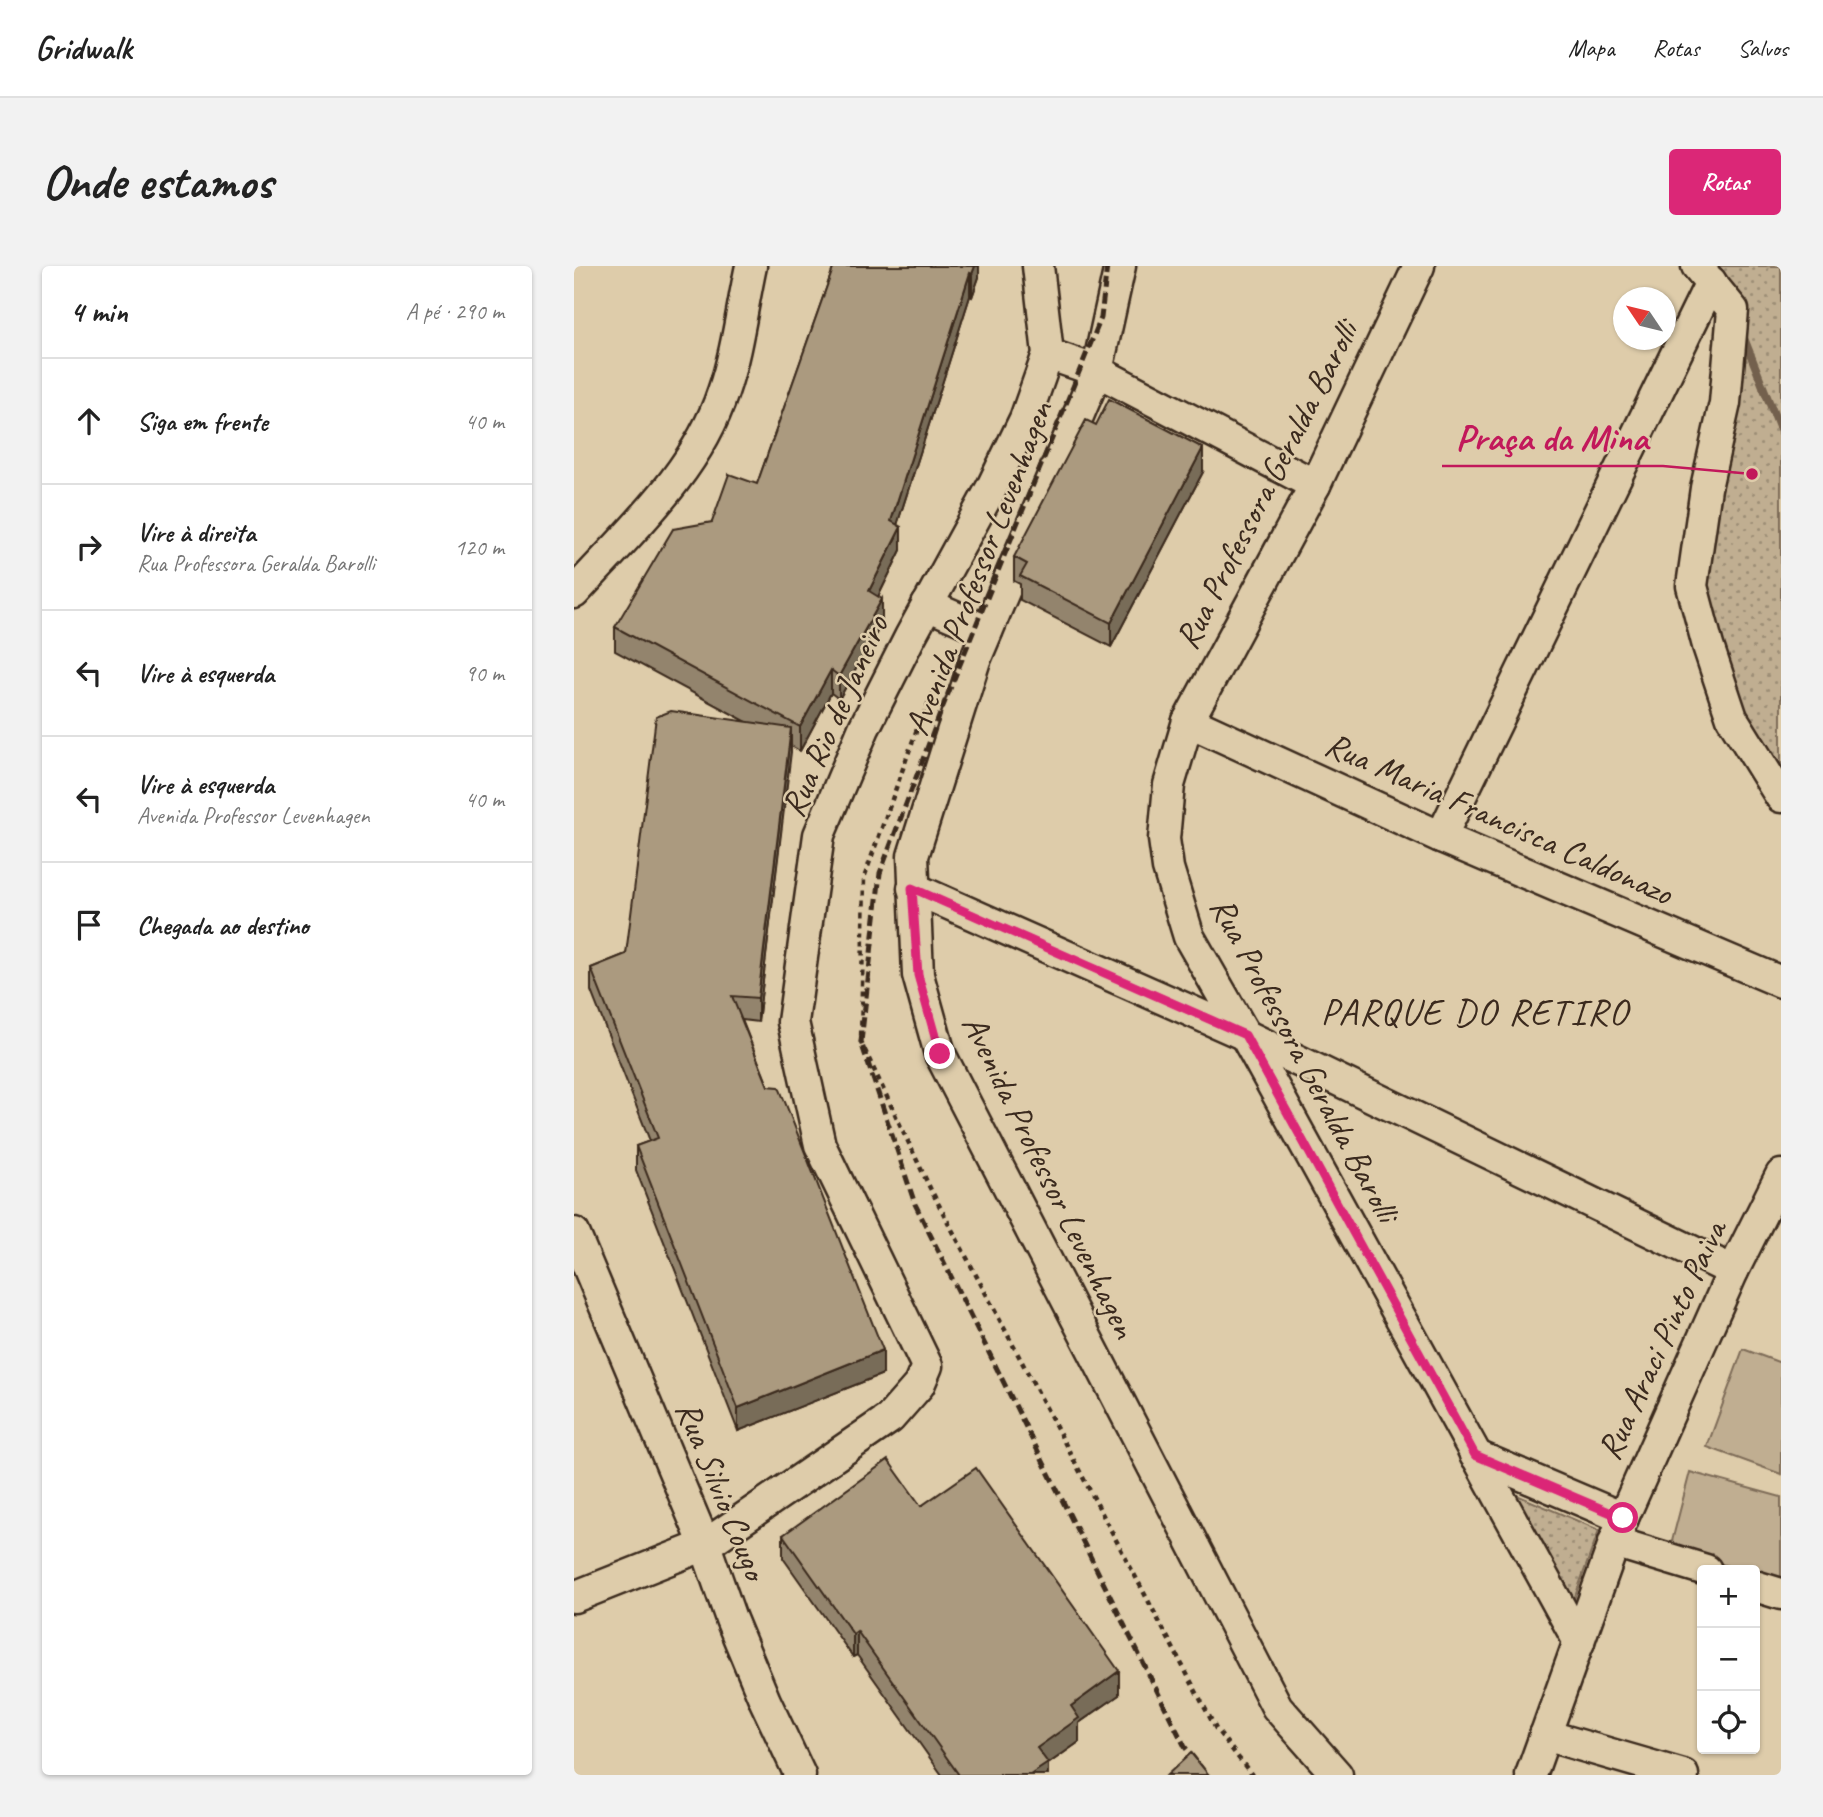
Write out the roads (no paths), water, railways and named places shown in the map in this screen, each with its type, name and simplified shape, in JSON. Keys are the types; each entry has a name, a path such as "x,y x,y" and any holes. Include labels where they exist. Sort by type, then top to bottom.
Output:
{"street":[{"path":"574,593 663,496 689,460 709,425 723,392 751,266"},
{"name":"Rua Rio de Janeiro","path":"705,1545 890,1418 919,1385 927,1366 880,1274 820,1145 793,1021 819,835 864,728 992,487 1025,419 1048,354 1038,266"},
{"name":"Avenida Professor Levenhagen","path":"1121,266 1097,371 975,660 913,856 912,888 918,975 940,1054 1277,1707 1337,1775"},
{"name":"Rua Professora Geralda Barolli","path":"1419,266 1315,485 1188,721 1169,785 1164,839 1168,868 1189,937 1578,1642"},
{"path":"1441,838 1704,274 1732,310 1725,403 1706,488 1692,586 1732,718 1781,797"},
{"path":"1048,354 1097,371 1315,485"},
{"path":"927,605 987,631"},
{"name":"Rua Maria Francisca Caldonazo","path":"1188,721 1441,838 1781,982"},
{"path":"912,888 1245,1035 1733,1271"},
{"name":"Rua Araci Pinto Paiva","path":"1531,1775 1619,1530 1733,1271 1781,1175"},
{"name":"Rua Silvio Cougo","path":"574,1233 705,1545 755,1678 800,1775"},
{"path":"1475,1455 1619,1530 1697,1566"},
{"path":"574,1597 705,1545"},
{"path":"1760,1588 1781,1594"},
{"path":"1545,1735 1683,1775"}],"waterway":[{"path":"1742,333 1781,432"}],"railway":[{"path":"1107,266 1101,318 943,706 880,873 861,1042 915,1204 1185,1747 1207,1775"}],"place":[{"name":"Praça da Mina","path":"1752,474"}],"district":[{"name":"PARQUE DO RETIRO","path":"1475,1011"}]}
